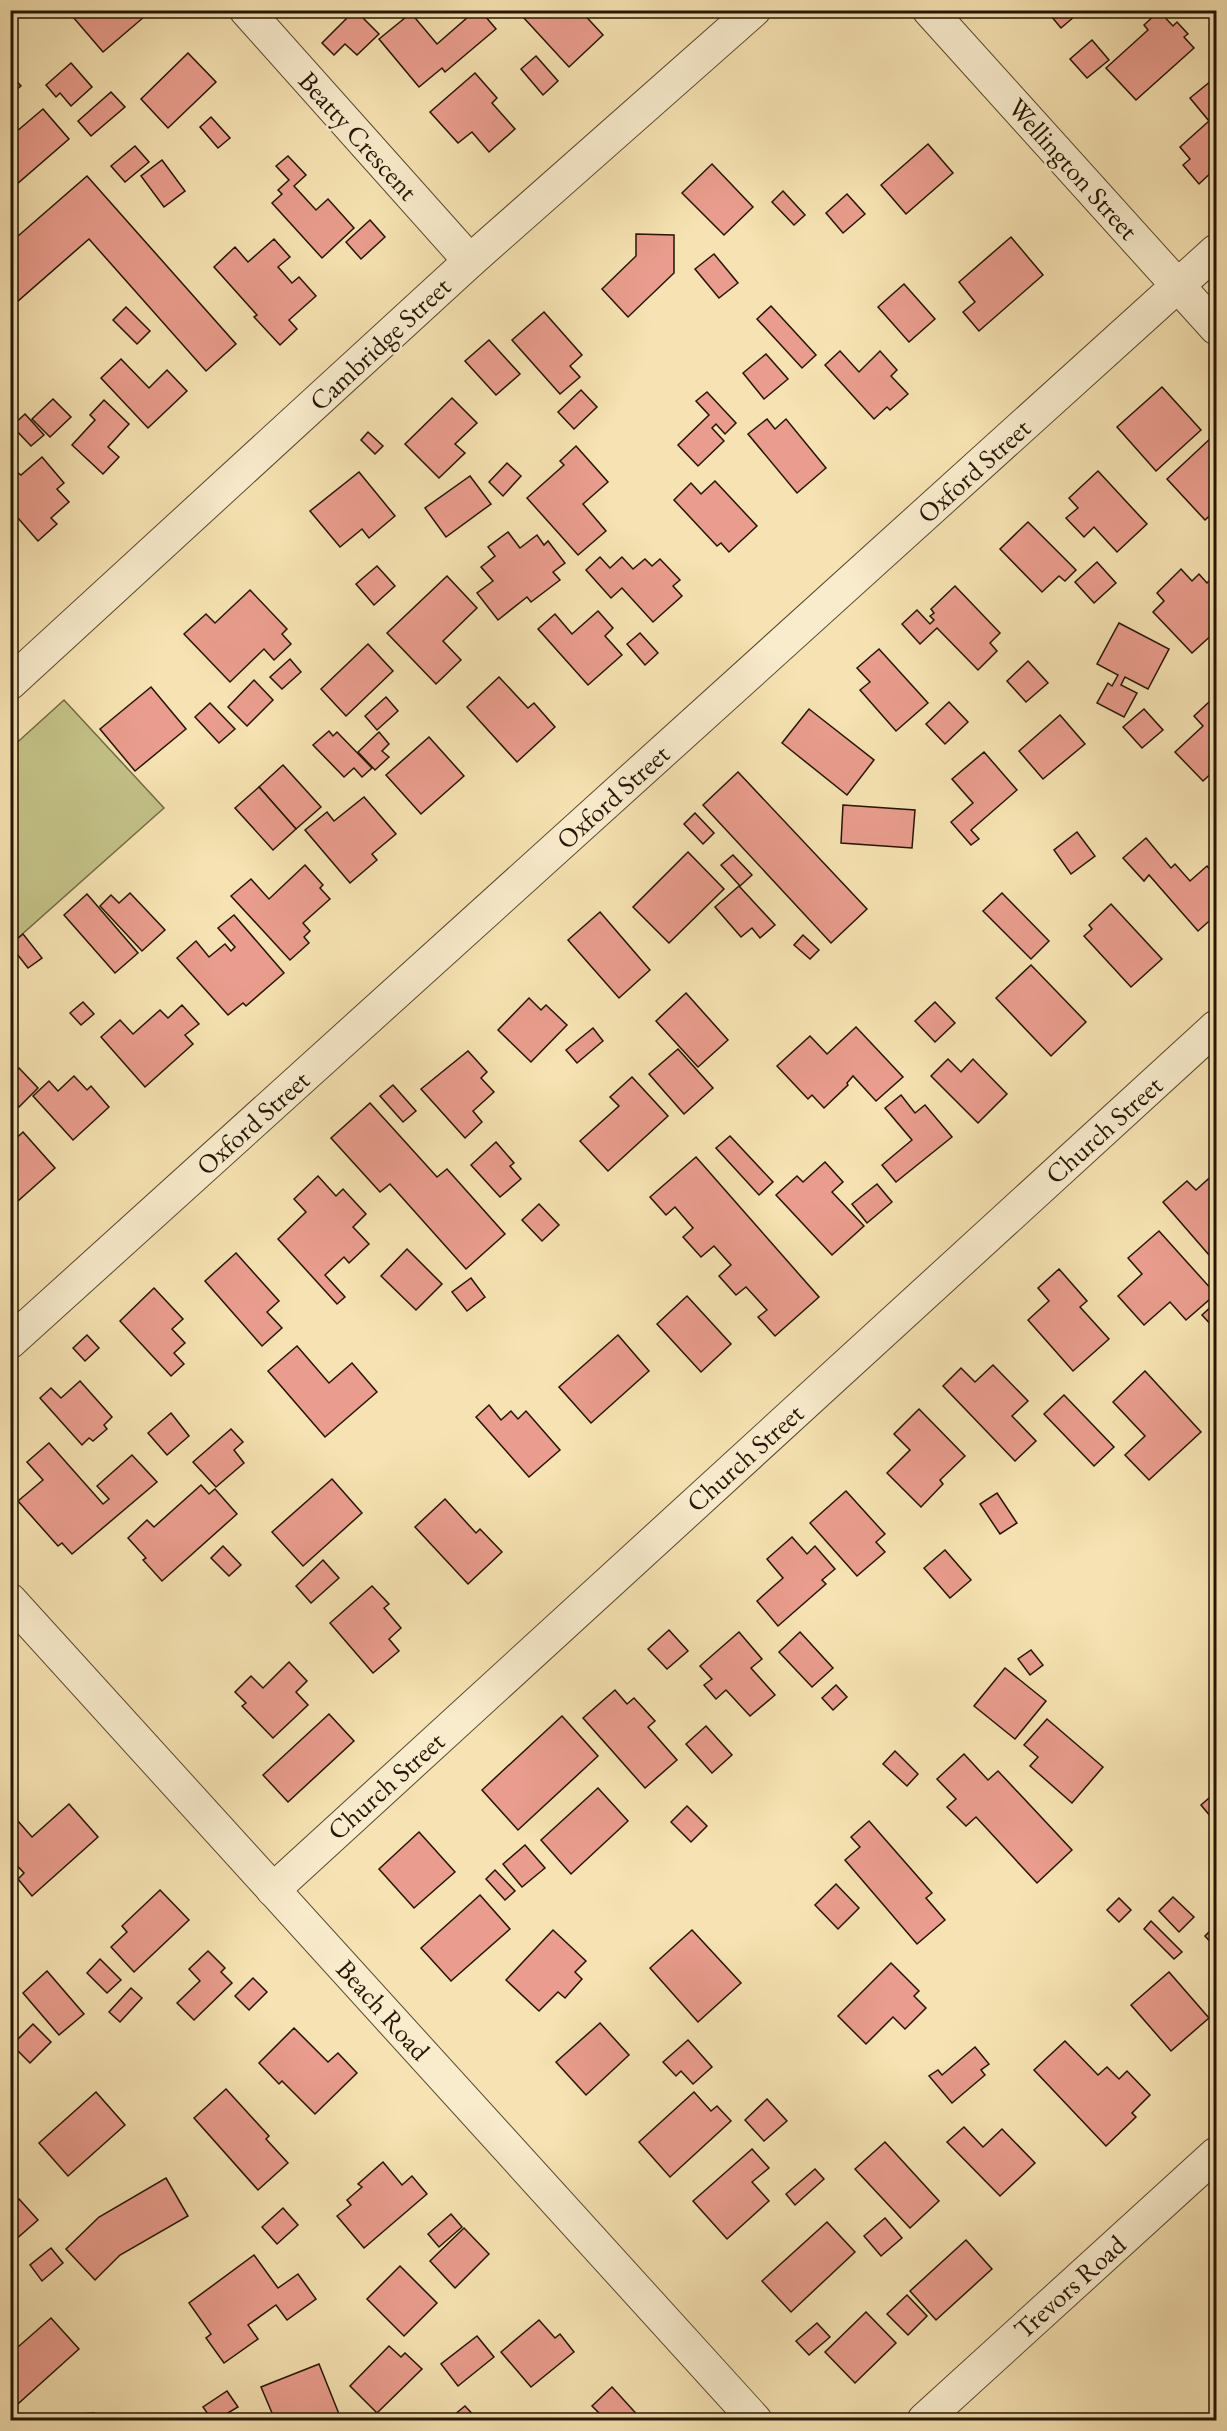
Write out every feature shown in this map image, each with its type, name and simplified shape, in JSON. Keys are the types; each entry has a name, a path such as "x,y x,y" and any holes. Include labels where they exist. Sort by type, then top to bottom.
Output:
{"street":[{"name":"Beatty Crescent","path":"246,10 470,261"},
{"name":"Cambridge Street","path":"10,683 470,261 754,10"},
{"name":"Wellington Street","path":"929,10 1216,328"},
{"name":"Oxford Street","path":"10,1342 1216,251"},
{"name":"Church Street","path":"273,1890 1216,1027"},
{"name":"Beach Road","path":"10,1600 755,2421"},
{"name":"Trevors Road","path":"924,2421 1216,2154"}],"shaded area":[{"path":"64,700 164,808 11,944 11,748"}],"building":[{"path":"67,10 139,10 144,17 103,52"},
{"path":"355,10 379,34 357,55 345,44 334,55 322,43"},
{"path":"476,10 480,10 496,29 445,72 442,68 419,87 379,39 411,13 437,44"},
{"path":"523,10 580,10 603,35 569,67 523,17 526,14"},
{"path":"1046,10 1082,10 1061,28"},
{"path":"1159,11 1173,26 1177,22 1188,34 1184,37 1194,48 1136,100 1106,68 1148,30 1144,25"},
{"path":"1092,40 1109,60 1087,78 1070,59"},
{"path":"188,53 216,82 168,128 141,99"},
{"path":"536,56 558,81 543,95 521,69"},
{"path":"71,63 92,87 71,106 60,93 56,97 46,85"},
{"path":"475,73 497,98 492,103 515,129 489,152 472,132 458,143 430,112"},
{"path":"10,74 21,86 10,95"},
{"path":"1211,81 1216,87 1216,168 1199,184 1183,165 1190,159 1180,147 1209,121 1190,98"},
{"path":"111,92 125,107 91,136 78,121"},
{"path":"43,109 69,139 10,190 10,137"},
{"path":"211,117 230,138 218,148 200,127"},
{"path":"928,144 953,173 906,214 881,185"},
{"path":"135,146 149,162 125,182 111,166"},
{"path":"288,156 306,175 294,186 316,210 328,199 354,228 322,258 272,203 282,194 278,190 289,180 276,166"},
{"path":"162,160 185,191 164,207 141,176"},
{"path":"712,164 753,207 724,235 682,193"},
{"path":"87,176 236,344 206,371 89,239 10,308 10,243"},
{"path":"783,191 805,215 794,225 772,202"},
{"path":"847,194 865,214 843,233 826,213"},
{"path":"370,220 385,237 361,259 346,242"},
{"path":"636,234 674,235 674,273 628,317 602,289 636,256"},
{"path":"1011,237 1043,275 979,331 963,312 975,302 959,282"},
{"path":"274,239 290,257 278,267 292,283 299,277 316,296 289,320 297,329 280,345 254,317 257,315 214,267 235,247 248,262"},
{"path":"714,254 738,283 719,298 695,269"},
{"path":"904,284 935,319 909,342 878,307"},
{"path":"771,306 816,355 802,368 757,319"},
{"path":"126,307 150,331 137,344 113,320"},
{"path":"544,312 582,355 570,366 580,377 560,394 512,340"},
{"path":"489,340 520,374 496,395 465,361"},
{"path":"840,351 859,372 880,351 897,370 891,376 908,394 890,410 887,407 874,419 825,365"},
{"path":"766,354 788,379 764,399 743,373"},
{"path":"121,359 149,388 167,370 187,391 148,428 101,378"},
{"path":"1162,387 1201,430 1156,471 1117,427"},
{"path":"581,390 597,407 574,429 558,412"},
{"path":"707,392 736,423 725,434 716,424 712,428 724,441 698,466 678,445 709,415 696,401"},
{"path":"452,398 477,423 455,444 465,453 439,478 405,444"},
{"path":"53,399 71,417 50,437 32,419"},
{"path":"104,400 129,424 108,447 119,457 103,474 72,445 95,420 90,415"},
{"path":"25,414 44,435 31,446 12,426"},
{"path":"767,419 775,429 786,419 826,468 797,493 748,434"},
{"path":"368,432 383,446 375,454 361,440"},
{"path":"1213,436 1216,440 1216,510 1205,520 1167,479"},
{"path":"576,446 608,482 583,504 606,531 578,555 527,498 564,465 560,461"},
{"path":"42,457 64,483 57,489 69,502 51,518 57,524 38,541 10,509 10,479 18,473 21,475"},
{"path":"507,463 521,476 503,496 489,482"},
{"path":"1098,471 1147,524 1117,552 1094,527 1084,537 1066,518 1078,508 1069,498"},
{"path":"359,472 395,516 369,538 362,529 340,547 310,511"},
{"path":"470,476 491,504 446,537 425,508"},
{"path":"715,481 757,526 729,552 721,543 717,546 674,500 691,483 701,494"},
{"path":"1028,522 1076,570 1065,581 1059,576 1042,592 1000,549"},
{"path":"508,532 520,548 537,535 544,545 548,541 565,563 553,572 560,580 531,602 527,597 498,620 477,593 493,581 481,567 495,556 488,547"},
{"path":"600,557 610,568 622,557 633,569 645,559 652,566 660,559 680,580 673,586 682,596 653,622 622,588 611,598 586,570"},
{"path":"1097,562 1116,583 1094,603 1075,582"},
{"path":"377,566 395,586 374,605 356,584"},
{"path":"1181,569 1192,581 1199,574 1207,583 1216,574 1216,631 1192,653 1153,612 1164,601 1157,593"},
{"path":"447,576 477,608 443,641 461,660 436,684 387,633"},
{"path":"955,586 1000,633 990,643 997,651 978,670 937,628 920,644 902,624 917,610 930,624 934,620 930,616 934,613 931,609"},
{"path":"250,590 287,629 282,634 291,644 274,660 264,649 230,682 184,634 206,614 215,623"},
{"path":"598,611 613,628 605,636 622,655 588,685 538,629 555,614 572,634"},
{"path":"1119,623 1169,649 1148,689 1125,677 1121,685 1137,693 1124,717 1097,703 1108,683 1112,686 1118,675 1097,664"},
{"path":"640,633 658,653 645,665 627,644"},
{"path":"368,644 393,671 346,716 321,689"},
{"path":"879,649 928,703 896,731 860,690 870,682 857,668"},
{"path":"290,659 301,672 282,689 270,677"},
{"path":"1028,661 1048,683 1026,702 1007,681"},
{"path":"499,677 528,708 534,703 555,727 517,762 467,707"},
{"path":"254,680 273,700 247,726 228,707"},
{"path":"151,687 186,729 135,771 100,729"},
{"path":"386,697 398,711 377,730 365,716"},
{"path":"949,702 968,722 945,744 926,724"},
{"path":"1209,702 1216,710 1216,769 1203,781 1175,752 1203,726 1194,716"},
{"path":"210,703 235,729 219,743 195,717"},
{"path":"809,709 874,760 847,795 782,743"},
{"path":"1144,709 1163,730 1142,748 1123,727"},
{"path":"1060,715 1085,744 1043,779 1019,751"},
{"path":"329,731 333,736 337,732 372,768 362,777 354,768 344,777 313,745"},
{"path":"379,732 389,744 382,751 389,757 375,770 358,752"},
{"path":"429,737 464,776 421,814 386,775"},
{"path":"984,752 1017,790 971,830 979,839 971,845 951,822 973,803 952,779"},
{"path":"283,765 321,807 296,829 259,787"},
{"path":"738,772 867,909 831,943 703,805"},
{"path":"259,787 296,829 273,850 235,808"},
{"path":"364,797 396,834 372,854 377,860 350,883 305,830 327,812 334,821"},
{"path":"843,805 915,810 912,848 841,843"},
{"path":"695,813 714,833 703,844 684,824"},
{"path":"1077,832 1095,856 1071,874 1054,850"},
{"path":"1146,838 1171,868 1175,864 1190,881 1207,866 1216,877 1216,915 1198,931 1149,875 1144,881 1123,858"},
{"path":"688,852 724,889 669,943 633,907"},
{"path":"733,855 752,875 740,886 721,865"},
{"path":"305,865 323,885 320,888 330,899 303,923 310,931 304,937 309,943 290,960 231,896 251,879 269,899"},
{"path":"739,886 775,925 760,938 752,928 741,937 715,907"},
{"path":"130,893 165,930 142,951 100,906 111,895 119,903"},
{"path":"1002,893 1049,941 1031,959 983,911"},
{"path":"87,894 138,953 115,973 64,915"},
{"path":"1111,904 1162,959 1131,987 1084,936 1092,929 1089,925"},
{"path":"600,912 650,970 619,998 568,940"},
{"path":"234,915 284,973 246,1006 243,1003 228,1015 177,958 196,941 209,957 225,944 231,951 235,947 218,928"},
{"path":"23,934 42,958 28,968 10,945"},
{"path":"803,935 819,950 810,959 794,945"},
{"path":"1031,965 1086,1022 1051,1056 996,998"},
{"path":"686,993 728,1040 698,1067 656,1021"},
{"path":"529,998 541,1010 546,1005 567,1025 531,1062 498,1030"},
{"path":"83,1002 94,1014 81,1025 70,1013"},
{"path":"935,1002 955,1023 935,1042 915,1021"},
{"path":"182,1005 199,1024 185,1035 193,1044 145,1087 101,1037 120,1020 133,1034 160,1010 168,1018"},
{"path":"856,1027 903,1077 876,1101 853,1076 847,1083 848,1085 824,1108 812,1095 808,1099 777,1066 810,1036 827,1054"},
{"path":"593,1028 603,1041 577,1063 566,1050"},
{"path":"678,1049 713,1088 684,1114 649,1074"},
{"path":"468,1051 487,1072 481,1078 494,1092 473,1111 482,1122 465,1138 421,1089"},
{"path":"948,1059 961,1072 973,1059 1007,1094 978,1123 931,1076"},
{"path":"19,1068 38,1088 19,1107 10,1098 10,1070 14,1073"},
{"path":"74,1076 87,1090 91,1086 109,1107 73,1140 33,1096 49,1081 58,1091"},
{"path":"632,1077 668,1116 608,1171 580,1141 619,1106 610,1097"},
{"path":"393,1085 416,1111 403,1122 380,1096"},
{"path":"901,1095 915,1113 925,1105 952,1137 896,1182 882,1165 912,1140 885,1108"},
{"path":"370,1103 437,1177 447,1169 505,1234 466,1269 390,1184 380,1192 331,1138"},
{"path":"23,1132 55,1168 10,1208 10,1144"},
{"path":"730,1136 773,1182 759,1195 716,1148"},
{"path":"496,1142 514,1163 510,1166 521,1179 500,1197 471,1165"},
{"path":"696,1157 819,1297 775,1336 758,1317 767,1310 746,1287 736,1295 719,1276 731,1265 714,1246 701,1257 683,1237 693,1228 675,1207 666,1215 650,1197"},
{"path":"825,1162 843,1182 832,1192 864,1226 832,1255 776,1195 797,1176 803,1182"},
{"path":"1216,1172 1216,1263 1163,1202 1187,1181 1196,1190"},
{"path":"318,1176 336,1196 343,1189 366,1214 353,1227 369,1244 349,1263 344,1257 325,1275 345,1297 337,1304 278,1239 306,1212 294,1199"},
{"path":"877,1184 892,1202 867,1223 852,1204"},
{"path":"539,1204 559,1225 542,1241 522,1220"},
{"path":"1159,1231 1213,1291 1216,1288 1216,1330 1202,1315 1214,1304 1209,1300 1186,1320 1170,1302 1144,1325 1118,1296 1142,1274 1128,1258"},
{"path":"407,1249 442,1284 416,1310 381,1276"},
{"path":"236,1253 279,1301 267,1312 282,1328 262,1346 205,1281"},
{"path":"1059,1269 1087,1301 1080,1307 1109,1339 1073,1371 1028,1320 1049,1301 1038,1288"},
{"path":"471,1278 485,1297 467,1311 452,1292"},
{"path":"154,1288 183,1319 172,1329 185,1343 174,1353 184,1364 171,1376 120,1321"},
{"path":"687,1296 731,1344 701,1372 657,1324"},
{"path":"87,1335 99,1348 85,1361 73,1348"},
{"path":"618,1335 649,1371 591,1423 559,1387"},
{"path":"297,1346 329,1383 352,1363 377,1392 325,1437 268,1371"},
{"path":"993,1365 1028,1401 1012,1416 1036,1441 1015,1461 943,1386 961,1368 975,1382"},
{"path":"1145,1371 1201,1432 1149,1480 1125,1455 1145,1436 1113,1402"},
{"path":"80,1381 112,1417 104,1425 107,1429 93,1441 89,1438 82,1445 40,1398 51,1388 61,1398"},
{"path":"1064,1395 1114,1447 1094,1466 1044,1414"},
{"path":"489,1405 501,1420 511,1411 518,1419 526,1411 560,1450 529,1477 476,1417"},
{"path":"919,1409 965,1456 940,1480 943,1484 921,1507 887,1473 910,1450 894,1434"},
{"path":"171,1413 189,1436 167,1455 148,1433"},
{"path":"231,1429 243,1442 234,1450 244,1463 216,1487 193,1462"},
{"path":"49,1443 103,1504 109,1499 97,1486 132,1455 157,1482 72,1554 62,1543 58,1546 18,1501 43,1480 27,1462"},
{"path":"332,1479 362,1513 303,1566 272,1532"},
{"path":"201,1485 209,1494 215,1489 237,1514 162,1581 143,1560 146,1558 128,1538 147,1520 154,1527"},
{"path":"846,1491 885,1534 876,1542 885,1552 857,1576 810,1523"},
{"path":"997,1493 1017,1523 1000,1534 980,1504"},
{"path":"445,1499 476,1533 480,1529 502,1552 468,1584 415,1527"},
{"path":"792,1537 807,1554 815,1546 835,1569 822,1580 826,1584 778,1626 757,1601 783,1578 767,1559"},
{"path":"223,1546 241,1565 229,1576 211,1558"},
{"path":"945,1550 971,1580 950,1598 924,1568"},
{"path":"323,1560 339,1578 311,1603 296,1586"},
{"path":"372,1586 389,1604 384,1608 401,1628 389,1639 399,1651 373,1673 330,1623"},
{"path":"669,1630 688,1651 667,1669 648,1649"},
{"path":"739,1632 762,1659 751,1668 775,1695 750,1716 726,1690 716,1699 704,1685 712,1679 700,1666"},
{"path":"800,1632 833,1668 812,1687 779,1652"},
{"path":"1031,1650 1043,1665 1030,1675 1018,1659"},
{"path":"289,1662 307,1681 296,1692 308,1705 273,1738 242,1706 246,1703 235,1692 251,1676 263,1688"},
{"path":"1005,1668 1046,1701 1015,1739 974,1706"},
{"path":"836,1685 847,1697 833,1710 822,1698"},
{"path":"615,1690 627,1704 634,1698 655,1721 648,1727 677,1760 645,1788 583,1718"},
{"path":"329,1714 354,1741 288,1802 263,1775"},
{"path":"562,1716 598,1756 518,1830 482,1790"},
{"path":"1047,1719 1103,1767 1072,1803 1030,1766 1038,1757 1024,1745"},
{"path":"706,1726 732,1755 712,1773 686,1744"},
{"path":"895,1751 918,1774 907,1786 883,1764"},
{"path":"964,1754 988,1780 998,1771 1072,1850 1037,1883 976,1817 966,1826 947,1807 956,1799 937,1779"},
{"path":"598,1788 628,1821 571,1874 541,1840"},
{"path":"1216,1792 1216,1823 1201,1805"},
{"path":"69,1804 98,1837 32,1896 18,1879 24,1873 10,1858 10,1812 32,1837"},
{"path":"687,1806 707,1826 691,1842 671,1822"},
{"path":"869,1821 932,1893 926,1898 945,1920 917,1944 845,1860 860,1847 851,1837"},
{"path":"419,1832 455,1872 414,1908 379,1869"},
{"path":"525,1845 545,1868 522,1887 503,1864"},
{"path":"495,1870 515,1891 505,1900 486,1879"},
{"path":"836,1884 859,1908 838,1929 815,1905"},
{"path":"160,1890 189,1920 134,1972 111,1947 127,1932 122,1926"},
{"path":"480,1895 510,1929 451,1981 421,1948"},
{"path":"1173,1897 1194,1917 1179,1932 1159,1911"},
{"path":"1119,1898 1131,1910 1119,1922 1107,1910"},
{"path":"1151,1921 1182,1952 1174,1959 1144,1929"},
{"path":"1216,1925 1216,1948 1205,1936"},
{"path":"553,1930 586,1961 575,1972 582,1979 565,1998 558,1992 539,2011 506,1980"},
{"path":"692,1930 741,1983 698,2022 650,1968"},
{"path":"208,1951 225,1968 221,1972 232,1983 194,2020 177,2003 200,1981 189,1969"},
{"path":"100,1959 121,1980 107,1993 87,1973"},
{"path":"891,1963 919,1991 914,1996 926,2008 905,2029 893,2017 866,2044 838,2016"},
{"path":"47,1971 84,2014 59,2035 23,1993"},
{"path":"1169,1972 1209,2018 1171,2051 1131,2005"},
{"path":"253,1978 267,1992 249,2010 235,1996"},
{"path":"131,1988 142,1998 120,2022 109,2012"},
{"path":"600,2023 629,2055 586,2095 556,2062"},
{"path":"33,2024 51,2042 30,2063 12,2045"},
{"path":"294,2028 328,2062 338,2053 357,2073 315,2114 282,2081 279,2084 259,2063"},
{"path":"688,2040 712,2067 693,2084 681,2071 676,2076 663,2062"},
{"path":"1065,2041 1098,2075 1107,2067 1119,2079 1127,2071 1150,2095 1132,2113 1136,2117 1106,2146 1034,2070"},
{"path":"975,2047 989,2064 981,2070 985,2075 952,2103 929,2076 938,2070 942,2075"},
{"path":"226,2089 269,2136 266,2139 288,2163 258,2190 194,2118"},
{"path":"96,2092 125,2125 68,2176 39,2143"},
{"path":"694,2092 711,2111 717,2106 731,2121 670,2177 639,2142"},
{"path":"767,2099 787,2121 764,2141 745,2120"},
{"path":"964,2127 983,2147 1002,2129 1035,2163 1000,2196 947,2142"},
{"path":"885,2142 939,2201 910,2228 855,2169"},
{"path":"752,2149 769,2168 752,2182 769,2201 727,2239 693,2201"},
{"path":"383,2162 402,2185 412,2176 427,2194 364,2248 337,2216 351,2205 347,2200 362,2187 358,2184"},
{"path":"815,2169 824,2179 795,2205 786,2194"},
{"path":"166,2178 188,2216 120,2255 95,2280 66,2249 99,2217"},
{"path":"19,2199 38,2220 15,2240 10,2236 10,2207"},
{"path":"283,2208 298,2225 277,2244 262,2227"},
{"path":"451,2214 462,2227 439,2247 428,2234"},
{"path":"885,2218 902,2238 881,2256 864,2236"},
{"path":"827,2222 855,2252 791,2312 762,2281"},
{"path":"464,2228 489,2254 455,2288 430,2261"},
{"path":"966,2240 992,2269 936,2320 910,2291"},
{"path":"51,2248 63,2263 42,2281 30,2265"},
{"path":"254,2255 278,2288 298,2274 316,2299 287,2320 276,2305 248,2325 258,2339 224,2363 206,2338 211,2334 189,2303"},
{"path":"400,2266 437,2303 404,2336 367,2299"},
{"path":"907,2295 927,2316 908,2335 887,2314"},
{"path":"866,2312 896,2343 855,2383 825,2352"},
{"path":"51,2318 79,2349 10,2411 10,2354"},
{"path":"539,2320 555,2338 560,2334 574,2352 531,2387 501,2352"},
{"path":"817,2323 830,2337 809,2355 796,2341"},
{"path":"477,2336 494,2357 458,2386 441,2364"},
{"path":"389,2346 401,2357 405,2353 422,2369 377,2413 350,2386"},
{"path":"319,2364 341,2419 275,2420 261,2387"},
{"path":"612,2387 642,2420 591,2420 599,2413 592,2406"},
{"path":"227,2391 238,2407 212,2420 203,2407"},
{"path":"465,2406 478,2420 448,2420"},
{"path":"94,2413 94,2420 50,2420 49,2416"}]}
